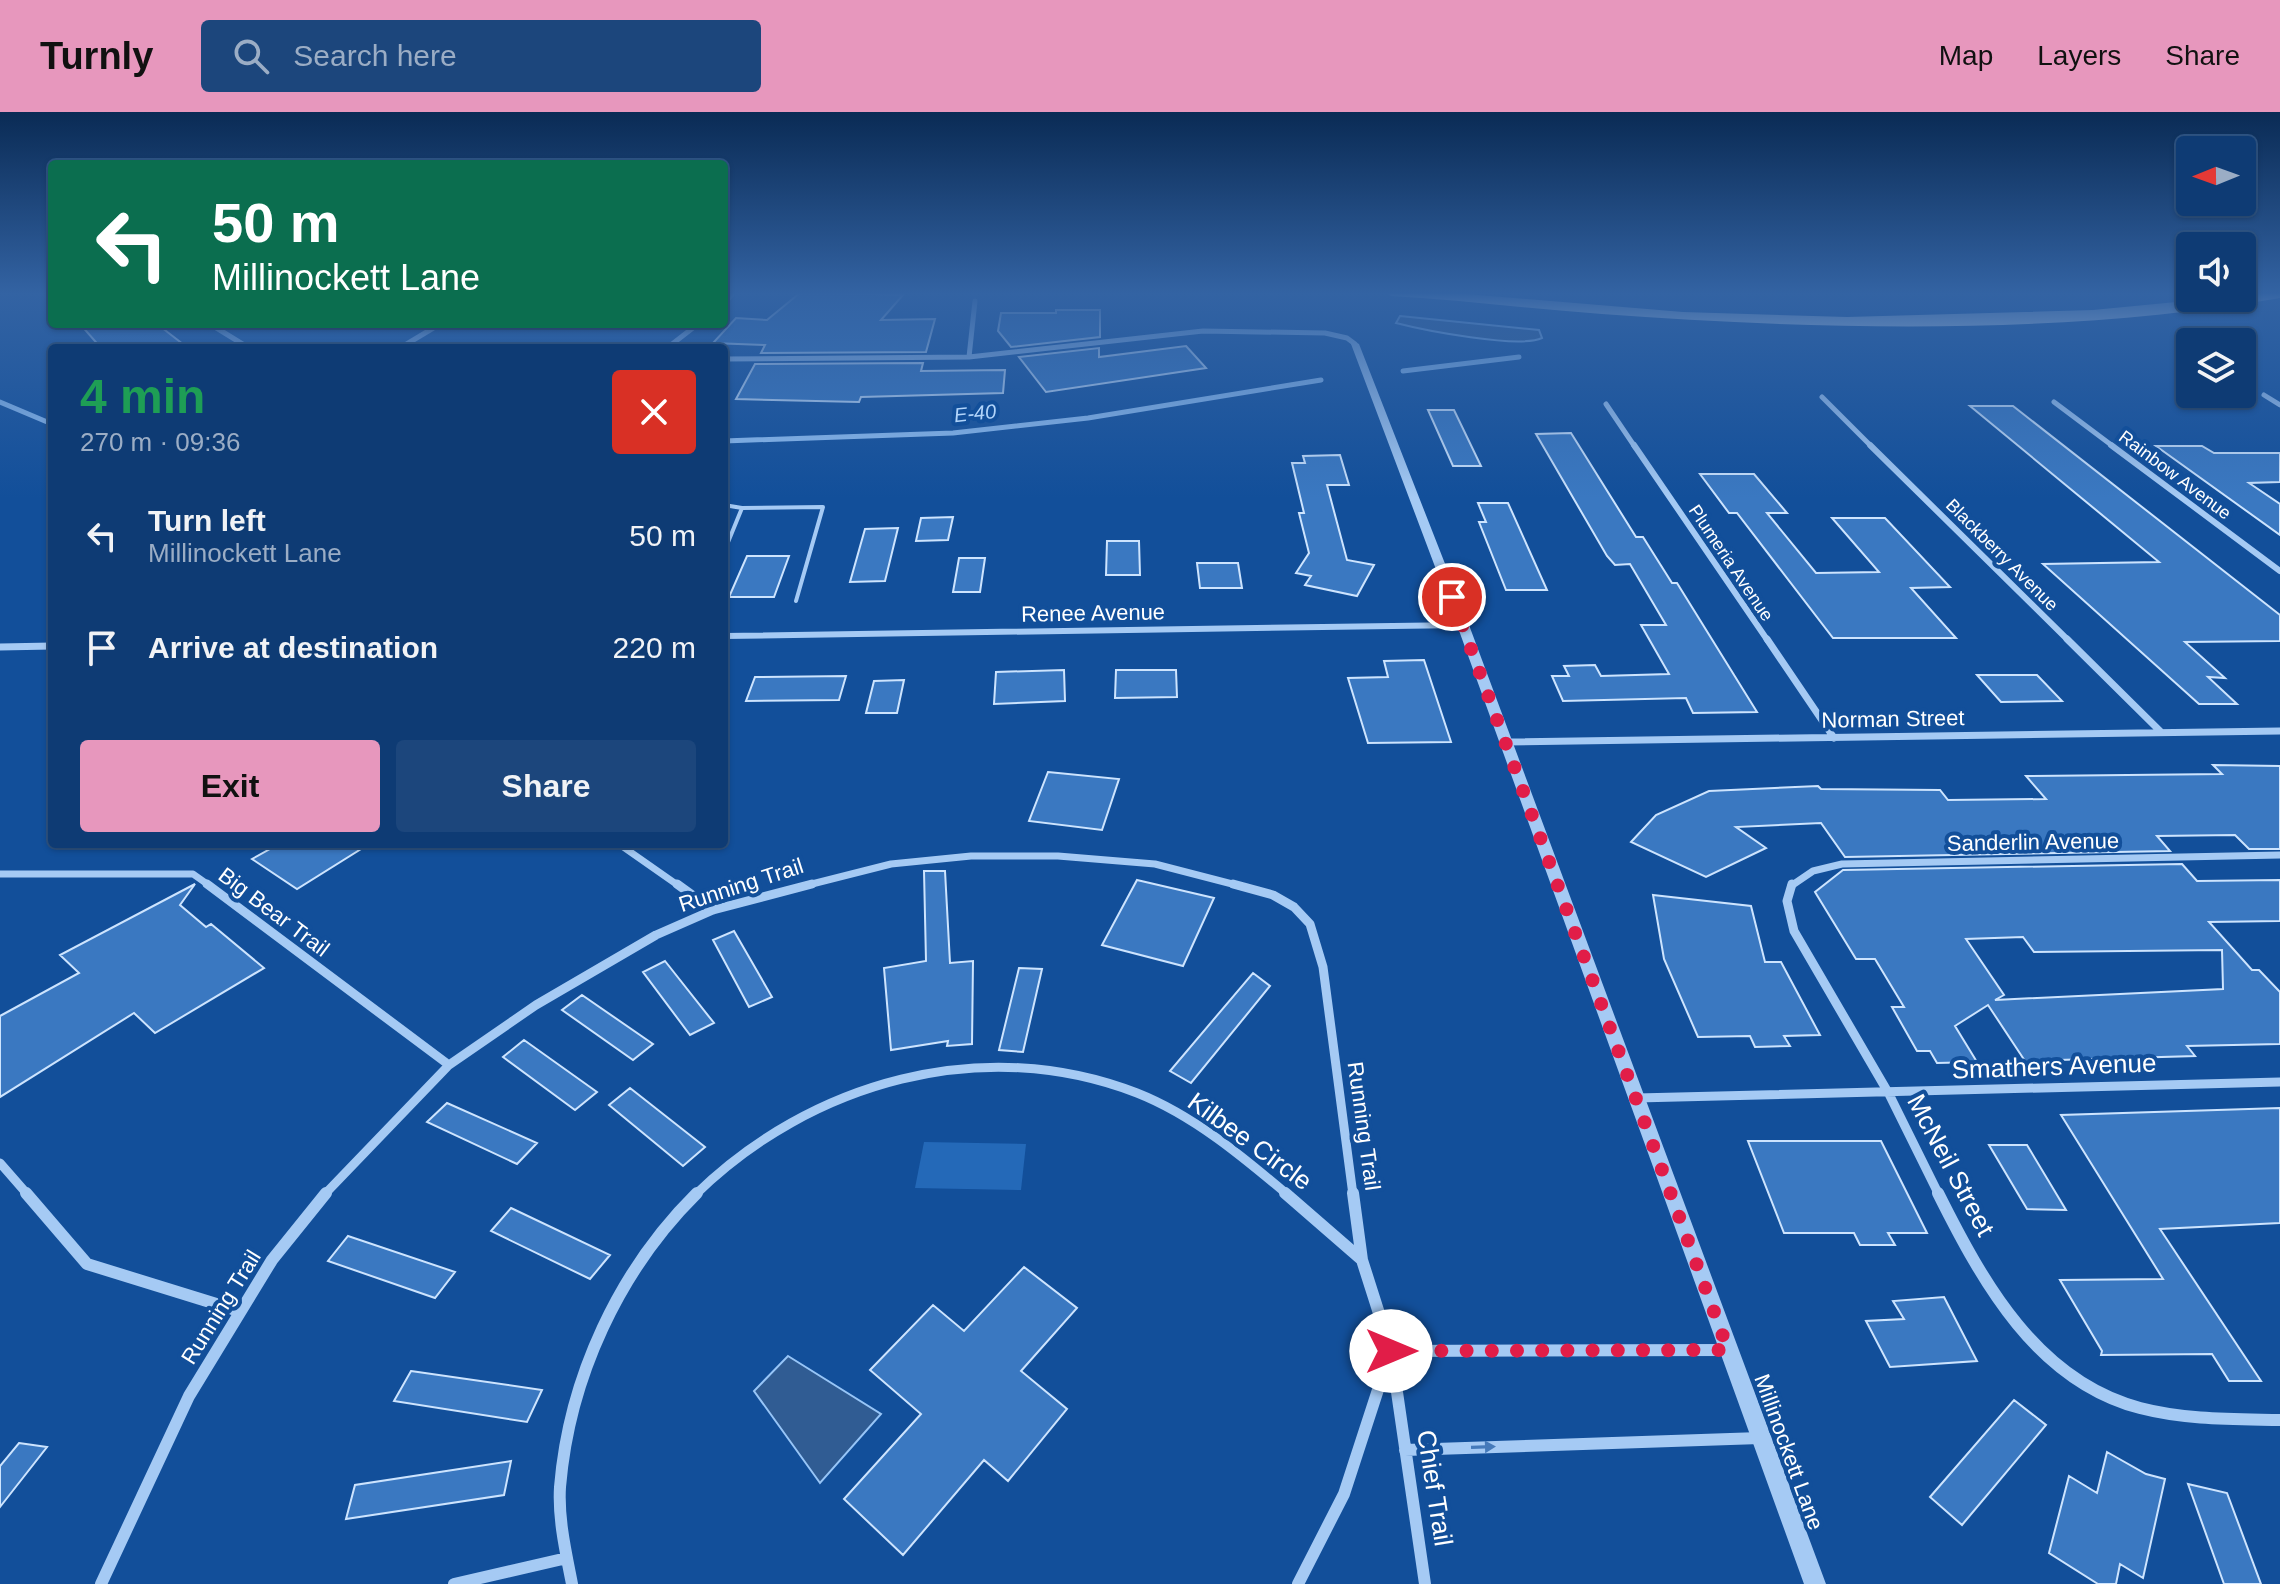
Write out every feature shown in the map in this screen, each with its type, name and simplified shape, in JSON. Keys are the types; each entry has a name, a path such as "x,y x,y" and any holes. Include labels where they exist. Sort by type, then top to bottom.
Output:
{"street":[{"name":"Millinockett Lane","path":"1361,361 1463,625 1815,1584"},
{"path":"2264,395 2280,405"},
{"name":"Blackberry Avenue","path":"1822,397 2161,732"},
{"name":"Rainbow Avenue","path":"2054,402 2280,571"},
{"name":"Plumeria Avenue","path":"1606,404 1834,738"},
{"name":"Renee Avenue","path":"728,636 1463,625"},
{"path":"0,647 48,646"},
{"name":"Norman Street","path":"1506,742 2280,731"},
{"path":"625,848 713,910"},
{"name":"Running Trail","path":"101,1584 148,1477 239,1311 272,1260 312,1208 449,1065 536,1005 656,935 713,910 891,864 1008,854 1155,864 1273,895 1302,916 1318,942 1362,1260 1391,1351"},
{"name":"Sanderlin Avenue","path":"1792,884 1809,871 1842,864 2280,855"},
{"name":"Big Bear Trail","path":"0,874 193,874 449,1065"},
{"name":"McNeil Street","path":"1792,884 1785,904 1794,931 1888,1092 2000,1305 2029,1342 2059,1369 2095,1392 2144,1412 2195,1419 2280,1420"},
{"name":"Kilbee Circle","path":"572,1584 560,1491 566,1438 584,1373 630,1275 660,1233 705,1184 749,1148 824,1103 867,1087 969,1071 1068,1075 1107,1082 1205,1131 1362,1260"},
{"name":"Smathers Avenue","path":"1637,1098 2280,1082"},
{"path":"0,1163 87,1264 239,1311"},
{"path":"1298,1584 1344,1494 1391,1351 1728,1350"},
{"name":"Chief Trail","path":"1391,1351 1425,1584"},
{"path":"1405,1450 1761,1438"},
{"path":"454,1584 567,1558"}],"lane":[{"path":"728,506 823,507 796,601"},
{"path":"728,542 742,508"}],"shaded area":[{"path":"924,1142 1026,1144 1021,1190 915,1188"},
{"path":"788,1356 881,1414 820,1483 754,1391"}],"building":[{"path":"1022,361 1199,361 1206,368 1046,392"},
{"path":"923,363 921,371 1005,370 1003,393 861,397 859,402 736,399 755,364"},
{"path":"1970,406 2013,406 2280,615 2280,641 2185,642 2225,678 2208,677 2237,704 2199,704 2043,564 2159,562"},
{"path":"1428,410 1454,410 1481,466 1453,466"},
{"path":"1571,433 1636,537 1643,537 1672,583 1677,583 1757,712 1693,713 1686,698 1563,701 1552,676 1569,676 1564,666 1595,665 1601,676 1669,674 1641,625 1666,625 1630,564 1615,565 1607,556 1536,434"},
{"path":"2156,446 2202,446 2214,453 2280,453 2280,482 2249,483 2280,504 2280,535"},
{"path":"1340,455 1349,485 1327,485 1347,560 1374,565 1357,596 1305,585 1311,576 1296,573 1309,553 1299,513 1304,513 1292,463 1305,463 1303,456"},
{"path":"1700,474 1754,474 1787,513 1767,513 1816,573 1879,572 1832,518 1885,518 1950,587 1911,588 1956,638 1833,638 1737,513 1729,513"},
{"path":"1478,503 1508,503 1547,590 1506,590 1479,522 1486,522"},
{"path":"953,517 948,540 916,541 921,518"},
{"path":"898,528 885,581 850,582 865,529"},
{"path":"1107,541 1139,541 1140,575 1106,575"},
{"path":"747,556 789,556 774,597 729,597"},
{"path":"959,558 985,558 980,592 953,592"},
{"path":"1197,563 1238,563 1242,588 1200,588"},
{"path":"1424,660 1451,742 1368,743 1348,678 1388,677 1384,661"},
{"path":"1064,670 1065,701 994,704 996,672"},
{"path":"1116,670 1176,670 1177,697 1115,698"},
{"path":"1977,675 2037,675 2062,701 2001,702"},
{"path":"846,676 839,700 746,701 755,677"},
{"path":"904,680 897,713 866,713 874,681"},
{"path":"2213,765 2280,766 2280,849 2249,849 2235,835 2157,836 2170,851 1845,857 1821,823 1736,827 1766,848 1706,877 1631,842 1656,815 1709,791 1818,786 1821,789 1940,790 1948,800 2046,799 2026,776 2222,774"},
{"path":"1048,772 1119,779 1102,830 1029,821"},
{"path":"272,848 363,848 297,889 252,859"},
{"path":"2182,864 2197,881 2280,880 2280,921 2209,922 2252,970 2259,970 2280,992 2280,1044 2187,1046 2195,1056 2025,1061 1988,1005 1955,1026 1977,1062 1937,1063 1930,1051 1917,1051 1892,1007 1904,1007 1875,959 1856,959 1815,892 1843,870","holes":["2023,937 2034,952 2222,950 2223,989 1995,1000 2004,995 1966,939"]},
{"path":"924,871 945,871 950,963 973,961 972,1044 947,1046 948,1041 891,1050 884,968 926,961"},
{"path":"1137,880 1214,898 1183,966 1102,945"},
{"path":"195,884 180,905 206,927 211,924 264,968 155,1033 134,1013 0,1097 0,1016 79,973 60,955"},
{"path":"1653,895 1751,906 1765,962 1781,962 1820,1035 1784,1036 1790,1046 1755,1047 1750,1036 1698,1037 1664,959"},
{"path":"734,931 772,997 749,1007 713,940"},
{"path":"665,961 714,1023 690,1035 643,972"},
{"path":"1019,968 1042,969 1023,1052 999,1050"},
{"path":"1253,973 1270,986 1191,1083 1170,1071"},
{"path":"582,995 653,1044 633,1060 562,1010"},
{"path":"524,1040 597,1092 575,1110 503,1057"},
{"path":"630,1088 705,1147 683,1166 609,1105"},
{"path":"447,1103 537,1143 517,1164 427,1122"},
{"path":"2280,1108 2280,1223 2160,1229 2261,1381 2229,1381 2212,1354 2101,1355 2102,1351 2060,1280 2163,1279 2061,1115"},
{"path":"1748,1141 1881,1141 1927,1233 1888,1233 1895,1245 1860,1245 1854,1233 1784,1233"},
{"path":"1989,1145 2027,1145 2066,1210 2027,1209"},
{"path":"511,1208 610,1255 590,1279 491,1231"},
{"path":"348,1236 455,1272 435,1298 328,1261"},
{"path":"1024,1267 1077,1308 1021,1371 1067,1409 1008,1481 984,1460 903,1555 844,1499 921,1414 870,1370 933,1305 964,1331"},
{"path":"1944,1297 1977,1361 1890,1367 1866,1321 1904,1319 1893,1301"},
{"path":"411,1371 542,1390 527,1422 394,1401"},
{"path":"2014,1400 2046,1425 1962,1525 1930,1497"},
{"path":"19,1443 47,1447 0,1507 0,1466"},
{"path":"2107,1452 2146,1474 2165,1479 2143,1578 2120,1564 2116,1584 2098,1584 2049,1553 2069,1476 2097,1493"},
{"path":"511,1461 504,1495 346,1519 355,1485"},
{"path":"2188,1484 2227,1493 2261,1584 2224,1584"}],"waterway":[{"name":"E-40","path":"1403,371 1488,361"},
{"name":"E-40","path":"728,441 953,433 1088,418 1321,380"},
{"name":"E-40","path":"0,402 48,422"}],"route":[{"path":"1391,1351 1728,1350 1452,597"}]}
